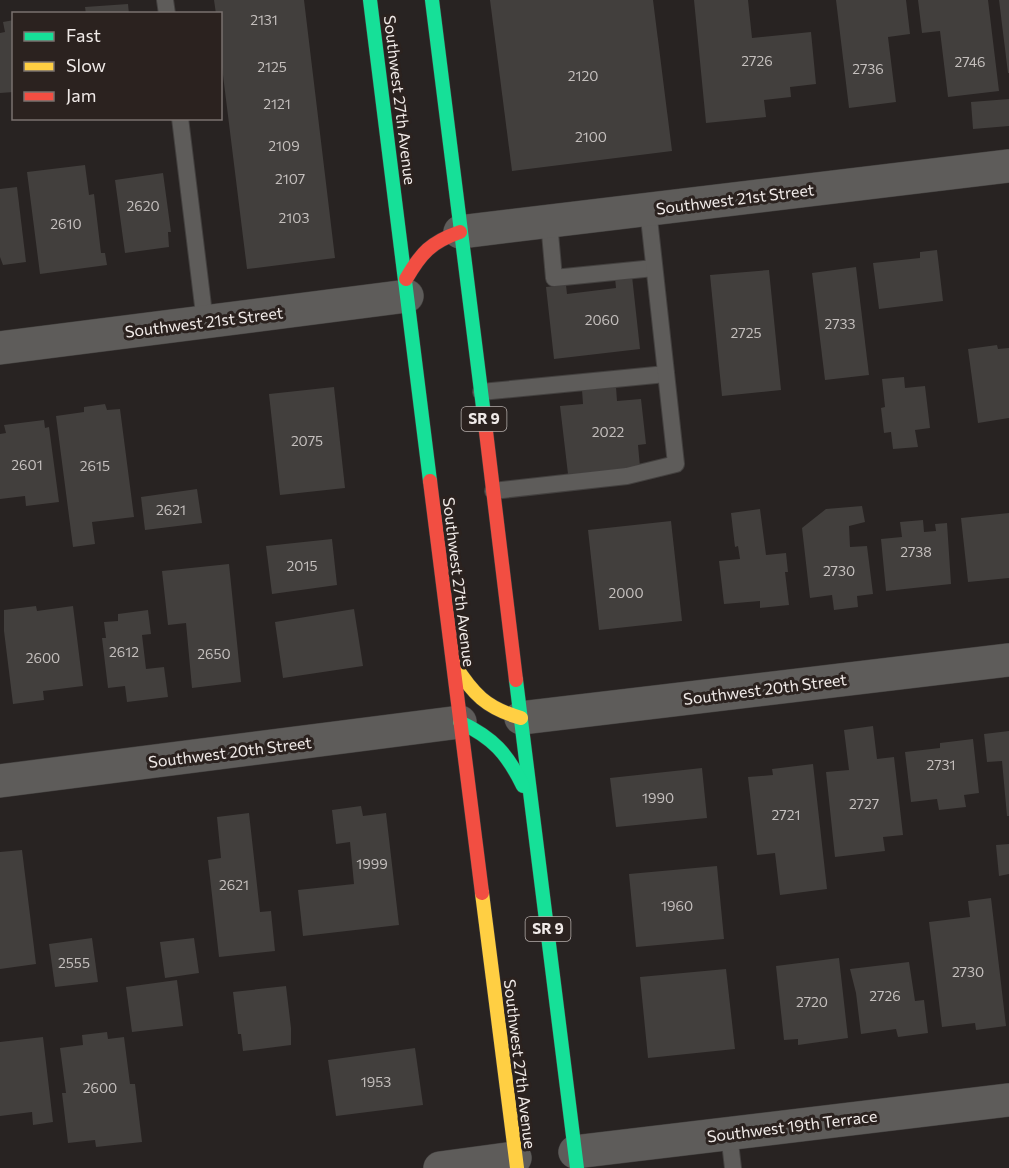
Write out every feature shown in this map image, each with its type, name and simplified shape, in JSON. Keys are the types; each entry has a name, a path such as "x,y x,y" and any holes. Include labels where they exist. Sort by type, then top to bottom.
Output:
{"highway":[{"name":"Southwest 27th Avenue","path":"370,0 516,1163"},
{"name":"SR 9","path":"432,0 576,1160"},
{"path":"407,288 416,260 427,247 441,238 460,232"},
{"path":"452,660 470,690 486,704 503,713 521,718"},
{"path":"460,722 495,741 510,759 532,804"}],"street":[{"name":"Southwest 21st Street","path":"460,232 1009,166"},
{"name":"Southwest 21st Street","path":"0,348 205,322 407,288"},
{"name":"Southwest 20th Street","path":"521,718 1009,660"},
{"name":"Southwest 20th Street","path":"0,781 460,722"},
{"name":"Southwest 19th Terrace","path":"576,1160 729,1134 1009,1100"},
{"path":"440,1168 516,1163"}],"lane":[{"path":"180,120 205,322"},
{"path":"493,491 627,476 676,464 648,209"},
{"path":"549,222 554,278 654,268"},
{"path":"481,392 666,375"},
{"path":"729,1134 733,1168"}],"building":[{"path":"214,0 304,0 335,258 247,269 222,67 222,12 216,12"},
{"path":"490,0 653,0 672,151 512,171"},
{"path":"694,0 748,0 752,38 811,32 816,84 790,87 791,97 764,100 766,117 706,123"},
{"path":"836,0 906,0 910,34 888,37 896,102 849,108"},
{"path":"918,0 988,0 999,91 948,97 940,31 922,33"},
{"path":"999,0 1009,0 1009,73 1008,73"},
{"path":"128,4 129,12 86,12 85,7"},
{"path":"12,20 12,92 0,93 0,33 5,32 3,22"},
{"path":"1009,99 1009,126 973,129 971,102"},
{"path":"85,165 89,195 94,194 101,253 105,253 107,265 40,274 27,172"},
{"path":"163,173 171,232 168,232 169,247 125,253 115,180"},
{"path":"17,187 26,262 3,265 0,257 0,189"},
{"path":"937,250 943,301 879,309 873,263 920,258 920,252"},
{"path":"856,267 869,375 825,380 812,273"},
{"path":"769,270 781,390 722,396 710,275"},
{"path":"632,276 640,349 554,359 546,287 566,285 567,294 616,288 615,278"},
{"path":"997,345 998,349 1009,348 1009,418 978,423 968,349"},
{"path":"904,377 905,388 925,386 930,428 915,430 918,447 893,449 891,432 884,433 881,408 885,407 882,379"},
{"path":"334,387 345,488 280,495 269,394"},
{"path":"616,387 617,401 641,399 646,444 638,445 640,467 568,474 560,406 583,404 582,390"},
{"path":"105,404 107,410 120,409 134,517 92,522 95,544 73,547 56,416 84,412 84,407"},
{"path":"44,420 45,428 49,427 59,502 26,506 25,496 0,499 0,434 6,433 4,425"},
{"path":"197,489 202,523 145,530 141,497"},
{"path":"862,506 865,522 849,526 850,547 867,546 873,594 857,596 858,607 834,610 832,595 810,598 802,528 826,509"},
{"path":"760,509 766,555 786,553 788,572 785,572 789,605 760,608 760,601 724,604 719,561 740,559 738,546 735,547 731,513"},
{"path":"1009,513 1009,578 968,582 961,518"},
{"path":"923,520 924,532 936,531 935,524 947,523 951,584 886,591 881,539 902,537 900,522"},
{"path":"671,521 682,621 599,630 588,530"},
{"path":"332,539 337,585 272,594 266,546"},
{"path":"229,564 241,682 192,688 186,623 168,625 162,571"},
{"path":"36,606 37,611 73,606 83,686 43,691 44,700 13,704 4,631 4,610"},
{"path":"354,609 363,666 283,678 275,622"},
{"path":"148,610 151,634 142,635 146,669 164,667 168,697 127,702 125,686 108,688 102,638 106,638 104,622 118,621 118,614"},
{"path":"873,726 877,759 894,757 903,835 883,837 885,851 835,857 826,772 849,770 844,730"},
{"path":"1009,731 1009,816 1007,816 1002,761 987,762 984,734"},
{"path":"973,739 979,793 964,795 966,807 939,810 937,799 911,802 905,752 940,748 940,743"},
{"path":"813,764 827,889 780,895 775,853 757,855 748,777 773,775 772,769"},
{"path":"702,768 707,818 616,827 610,778"},
{"path":"361,806 363,816 386,813 399,925 303,936 298,890 354,884 350,842 336,844 332,810"},
{"path":"249,813 260,912 271,911 275,951 219,957 208,860 221,858 217,817"},
{"path":"1009,844 1009,874 999,876 996,845"},
{"path":"22,850 36,964 0,969 0,852"},
{"path":"717,866 724,939 636,947 629,874"},
{"path":"991,898 1006,1026 976,1030 975,1023 942,1027 929,922 970,917 968,901"},
{"path":"92,938 98,982 55,987 49,944"},
{"path":"194,938 199,973 165,978 160,942"},
{"path":"839,958 848,1038 798,1045 798,1039 784,1040 776,966"},
{"path":"909,962 915,1001 924,1000 928,1033 898,1037 896,1029 861,1034 856,993 850,969"},
{"path":"726,969 735,1049 648,1058 640,977"},
{"path":"177,980 183,1026 132,1032 126,987"},
{"path":"286,986 291,1045 243,1051 241,1034 238,1034 233,992"},
{"path":"107,1032 108,1039 124,1037 130,1084 135,1084 142,1142 96,1147 95,1140 68,1143 62,1093 66,1093 60,1048 83,1045 82,1035"},
{"path":"43,1037 53,1122 33,1125 32,1112 0,1116 0,1042"},
{"path":"415,1048 423,1105 336,1116 328,1060"}],"traffic: fast":[{"path":"370,0 430,481"},
{"path":"432,0 484,415"},
{"path":"516,680 577,1168"},
{"path":"460,722 482,734 505,755 523,786"}],"traffic: slow":[{"path":"454,664 474,692 498,710 521,718"},
{"path":"482,893 517,1168"}],"traffic: jam":[{"path":"406,279 417,262 434,244 460,232"},
{"path":"484,415 516,680"},
{"path":"430,481 482,893"}]}
